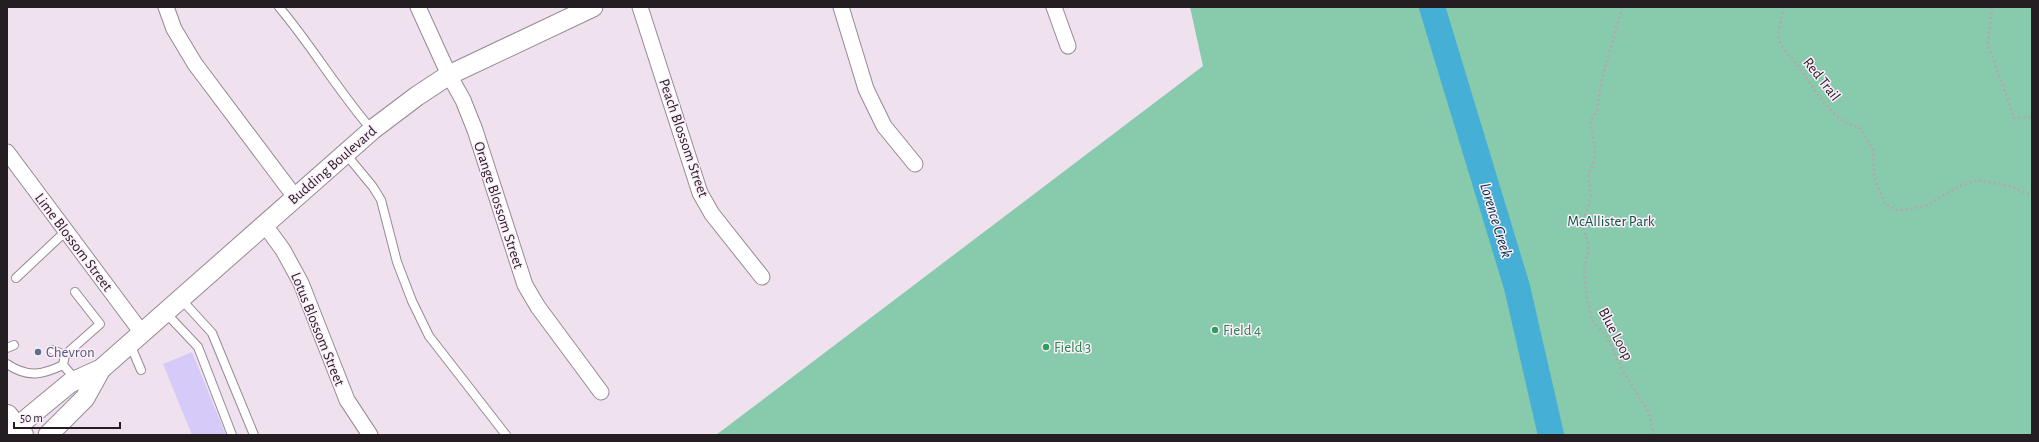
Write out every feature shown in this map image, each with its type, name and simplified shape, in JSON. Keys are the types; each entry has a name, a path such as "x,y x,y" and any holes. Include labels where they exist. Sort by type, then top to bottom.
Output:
{"street":[{"path":"166,7 174,29 195,64 295,197"},
{"name":"Orange Blossom Street","path":"418,7 449,75 463,100 475,130 525,285 538,307 601,392"},
{"name":"Budding Boulevard","path":"13,428 70,383 101,369 345,153 372,130 417,96 449,75 593,7"},
{"name":"Peach Blossom Street","path":"640,7 700,193 712,214 762,277"},
{"path":"841,7 866,90 884,126 915,164"},
{"path":"1054,7 1068,46"},
{"name":"Lime Blossom Street","path":"7,152 66,231 136,338"},
{"name":"Lotus Blossom Street","path":"264,224 283,250 301,283 346,400 370,435"},
{"name":"Budding Boulevard","path":"48,435 85,398 101,369"}],"lane":[{"path":"279,7 293,24 352,108 372,130"},
{"path":"345,153 373,187 381,200 397,262 412,301 429,336 506,435"},
{"path":"16,278 66,231"},
{"path":"63,365 65,355 100,324 75,292"},
{"path":"180,298 212,333 254,435"},
{"path":"165,312 198,347 232,435"},
{"path":"136,338 141,370"},
{"path":"53,350 65,355"},
{"path":"7,364 18,372 45,374 63,365"},
{"path":"63,365 76,380"}],"path":[{"name":"Blue Loop","path":"1622,7 1601,83 1597,110 1590,121 1595,156 1593,167 1588,174 1591,198 1582,226 1589,244 1584,269 1587,298 1592,320 1607,337 1622,369 1649,413 1654,435"},
{"name":"Red Trail","path":"1784,7 1779,31 1780,43 1820,97 1838,116 1859,127 1873,149 1874,176 1885,204 1899,211 1925,206 1958,187 1977,180 2010,186 2032,196"},
{"path":"1992,7 1988,44 2014,118 2032,117"}],"green space":[{"name":"McAllister Park","path":"1190,7 2032,7 2032,435 716,435 1203,66"}],"building":[{"path":"192,352 226,435 192,435 163,364"}],"waterway":[{"name":"Lorence Creek","path":"1432,7 1517,287 1551,435"}],"place":[{"name":"Field 4","path":"1215,330"},
{"name":"Field 3","path":"1046,347"},
{"name":"Chevron","path":"38,352"}]}
